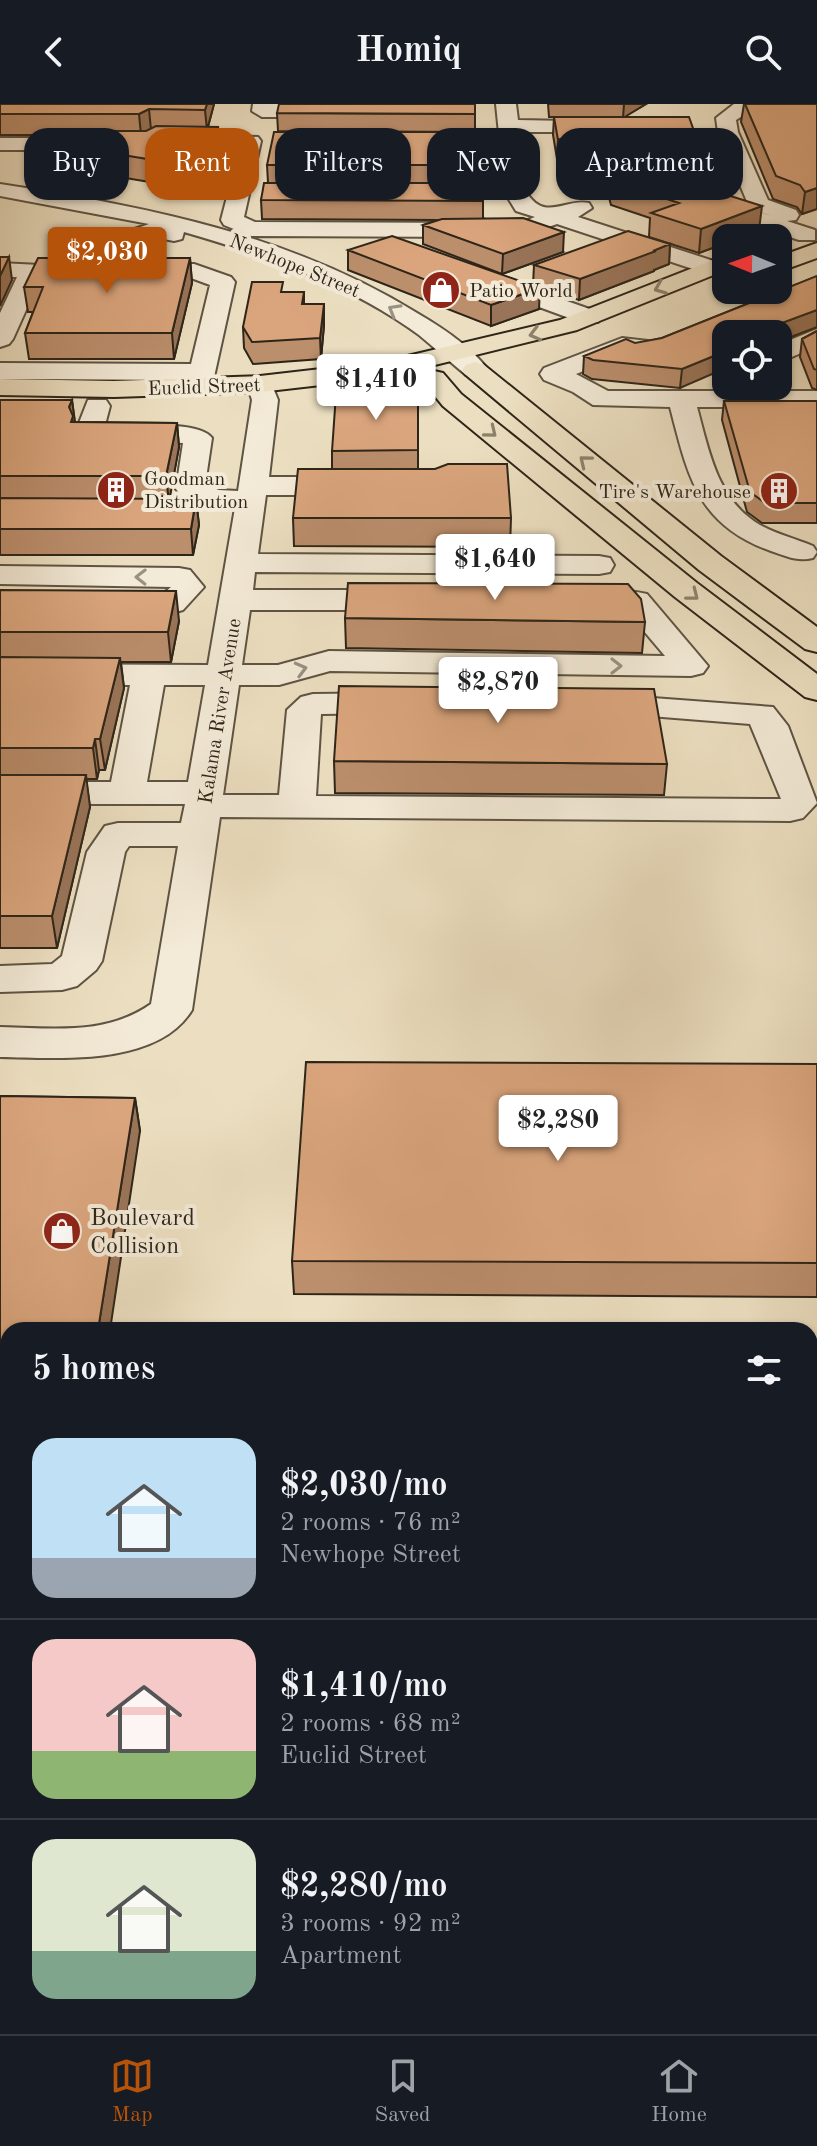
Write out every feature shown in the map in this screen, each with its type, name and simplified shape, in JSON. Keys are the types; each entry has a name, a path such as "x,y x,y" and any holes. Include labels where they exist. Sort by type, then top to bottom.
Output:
{"main road":[{"path":"792,248 809,228"},
{"name":"Euclid Street","path":"466,362 712,275"},
{"name":"Euclid Street","path":"0,407 97,406 262,392 427,371 567,345 712,277"},
{"path":"466,362 710,563 817,642"},
{"path":"427,371 452,400 686,590 817,690"},
{"name":"Euclid Street","path":"0,387 114,389 200,379 262,392"}],"street":[{"path":"263,104 262,111 340,111 340,106 365,107"},
{"path":"752,104 726,118 728,132 759,204 809,228"},
{"path":"540,132 629,126"},
{"path":"0,144 24,144 7,175 135,192"},
{"name":"Newhope Street","path":"0,190 97,205 171,222 281,257 372,297 466,362"},
{"path":"259,194 266,193"},
{"path":"37,208 74,209 144,224 171,222 222,200"},
{"path":"231,200 232,220 251,229 478,230 528,227 555,217 566,200"},
{"path":"517,200 524,206 555,217 712,269"},
{"path":"605,200 688,241 659,251"},
{"path":"707,200 708,203 809,228"},
{"name":"Newhope Street","path":"0,203 37,208 142,233 327,297 371,323"},
{"path":"379,229 380,206"},
{"path":"353,229 412,251"},
{"path":"104,271 114,244 142,233 163,230 242,254 281,257"},
{"path":"598,250 625,240"},
{"path":"456,268 589,317"},
{"path":"0,270 194,271 223,282 200,379 0,371"},
{"path":"0,339 32,270"},
{"path":"213,277 237,270"},
{"path":"501,285 528,275"},
{"path":"792,289 817,278"},
{"path":"792,300 817,305"},
{"path":"792,349 817,337"},
{"path":"394,339 427,371"},
{"path":"663,343 650,348 622,346 553,374 582,386 602,399 812,399 817,427"},
{"path":"712,383 705,386 694,399 707,491 726,513 748,531 802,552"},
{"name":"Kalama River Avenue","path":"0,1042 120,1040 150,1028 171,1010 251,500 262,392"},
{"path":"97,406 89,433 189,435 198,438 190,489 198,495 215,499 251,500"},
{"path":"171,514 251,500 388,486"},
{"path":"0,603 172,603 188,587 599,565"},
{"path":"0,575 179,577 188,587"},
{"path":"238,584 436,601"},
{"path":"0,674 279,675 329,661 691,666 636,601 559,601"},
{"path":"127,792 149,675"},
{"path":"297,807 304,710 313,704 330,703 439,703"},
{"path":"0,979 62,977 81,961 106,852 118,834 203,811 297,807 790,810 800,801 770,726 761,714 563,704"},
{"path":"0,793 127,792 203,811"}],"building":[{"path":"0,104 207,104 205,110 149,109 139,114 0,114"},
{"path":"279,104 475,104 475,114 277,113"},
{"path":"745,104 817,104 817,188 805,192 800,185 776,176"},
{"path":"554,117 689,117 693,128 556,128"},
{"path":"156,126 218,127 218,128 152,128"},
{"path":"129,131 145,131 145,159 129,156"},
{"path":"274,132 275,132 275,165 267,165"},
{"path":"411,132 427,132 427,165 411,165"},
{"path":"264,183 275,183 275,200 411,200 411,183 427,183 427,200 483,201 261,200"},
{"path":"670,200 743,200 762,206 701,229 651,213 679,203"},
{"path":"523,218 564,232 503,254 423,225 442,219"},
{"path":"628,231 670,244 580,279 534,265"},
{"path":"392,236 540,288 491,305 348,250"},
{"path":"0,257 9,257 0,276"},
{"path":"38,258 190,258 172,333 25,333 43,287 24,287"},
{"path":"817,276 817,310 790,320 712,320 712,357 682,369 593,360 584,356 626,339 635,343 662,338 747,304 792,304 792,286"},
{"path":"252,282 283,282 281,292 304,292 302,304 324,304 320,338 252,342 243,327"},
{"path":"817,331 817,370 802,339"},
{"path":"336,394 418,394 418,450 332,451"},
{"path":"0,400 72,400 69,407 73,416 71,422 177,423 166,476 0,476"},
{"name":"Tire's Warehouse","path":"724,401 817,401 817,503 765,503 750,492"},
{"path":"448,464 507,464 511,518 293,518 298,469 435,469"},
{"path":"0,498 196,499 191,529 0,529"},
{"path":"348,583 628,584 641,599 645,622 345,618"},
{"path":"0,590 176,591 168,632 0,632"},
{"path":"0,657 120,658 100,739 95,739 93,748 0,748"},
{"path":"339,686 654,689 667,764 334,761"},
{"path":"0,775 86,775 52,916 0,916"},
{"path":"306,1062 817,1064 817,1263 292,1261"},
{"name":"Boulevard Collision","path":"0,1096 135,1098 99,1322 0,1322"}],"place":[{"name":"Patio World","path":"441,290"},
{"name":"Goodman Distribution","path":"116,490"},
{"name":"Tire's Warehouse","path":"779,491"},
{"name":"Boulevard Collision","path":"62,1231"}]}
